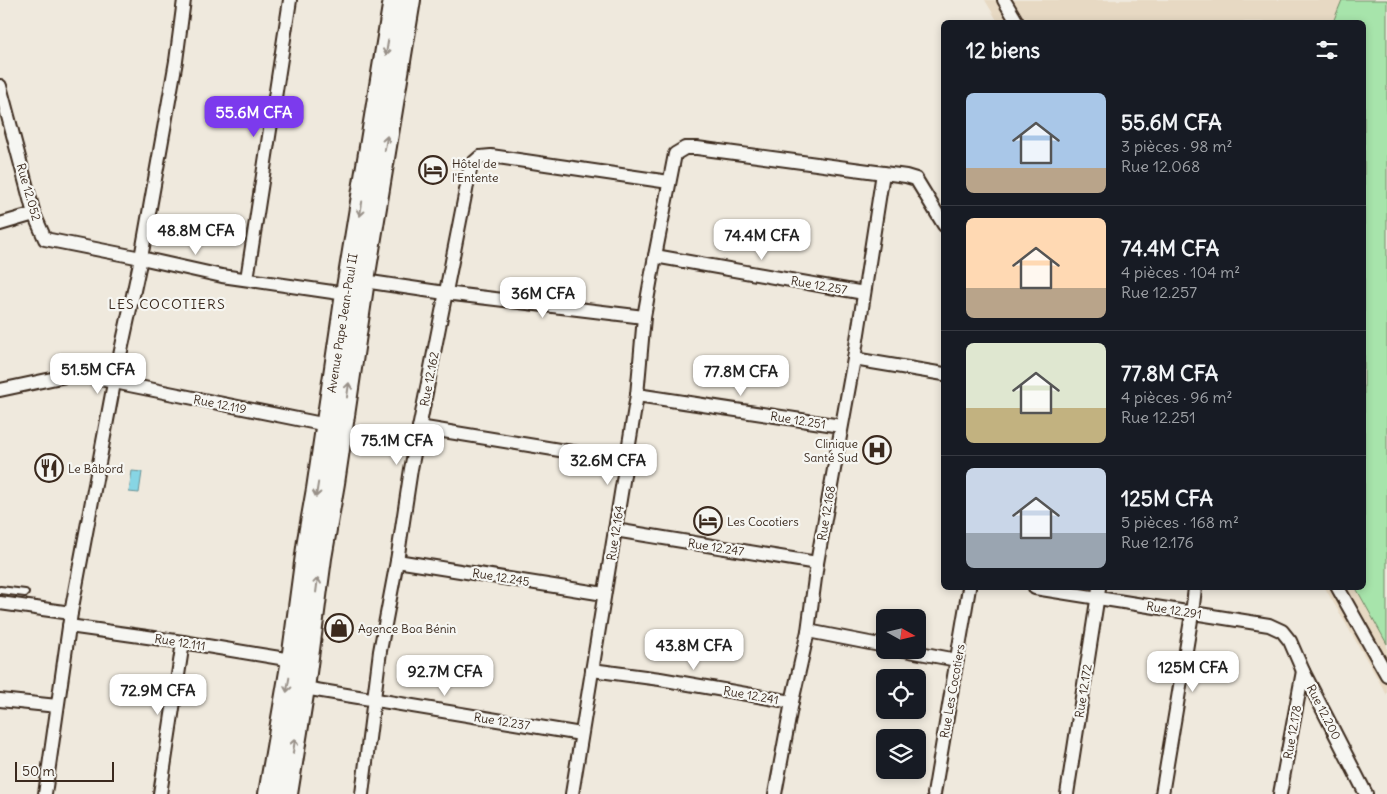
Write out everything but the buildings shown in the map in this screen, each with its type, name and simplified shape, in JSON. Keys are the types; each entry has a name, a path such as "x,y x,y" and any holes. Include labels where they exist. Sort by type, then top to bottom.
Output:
{"main road":[{"name":"Avenue Pape Jean-Paul II","path":"287,794 304,688 321,558 334,483 353,284 394,0"},
{"name":"Avenue Pape Jean-Paul II","path":"269,794 292,660 308,540 327,425 353,284 410,0"}],"street":[{"path":"45,794 70,620 114,383 141,258 176,61 184,0"},
{"path":"247,279 290,0"},
{"path":"1004,0 1016,20"},
{"name":"Rue 12.052","path":"0,86 34,214 45,239 141,258"},
{"name":"Rue 12.164","path":"572,794 637,395 644,317 654,256 676,154 685,148 697,148 906,176 916,179 941,220"},
{"name":"Rue 12.162","path":"362,794 380,651 397,561 410,469 471,165 480,157 492,156 669,182"},
{"name":"Rue 12.168","path":"775,794 792,702 808,631 817,563 854,358 884,173"},
{"path":"0,224 34,214"},
{"name":"Rue 12.257","path":"654,256 864,293"},
{"path":"141,258 222,276 247,279 353,284 644,317"},
{"path":"854,358 941,373"},
{"name":"Rue 12.119","path":"0,390 75,374 327,425"},
{"name":"Rue 12.251","path":"637,395 841,426"},
{"path":"419,427 626,460"},
{"name":"Rue 12.247","path":"615,530 817,563"},
{"name":"Rue 12.245","path":"397,561 604,594"},
{"name":"Rue Les Cocotiers","path":"934,794 969,590"},
{"name":"Rue 12.291","path":"1061,590 1098,593 1192,614 1269,626 1282,631"},
{"path":"1162,794 1195,590"},
{"path":"1339,590 1387,675"},
{"name":"Rue 12.172","path":"1067,794 1098,593"},
{"name":"Rue 12.111","path":"0,603 70,620 183,642 292,660"},
{"path":"808,631 876,644"},
{"name":"Rue 12.200","path":"1282,631 1290,641 1303,671 1366,794"},
{"path":"160,794 183,642"},
{"path":"926,654 957,660"},
{"name":"Rue 12.241","path":"592,670 660,679 792,702"},
{"name":"Rue 12.178","path":"1280,794 1303,671"},
{"name":"Rue 12.237","path":"304,688 581,734"},
{"path":"0,700 57,706"}],"lane":[{"path":"0,590 25,593"}],"shaded area":[{"path":"985,0 1387,0 1387,695 1326,590 1366,590 1366,20 997,20"}],"green space":[{"path":"1342,0 1387,0 1387,644 1357,590 1366,590 1366,20 1334,20"}],"water":[{"path":"132,471 142,472 139,493 129,492"}],"place":[{"name":"Hôtel de l'Entente","path":"433,170"},
{"name":"Clinique Santé Sud","path":"877,450"},
{"name":"Le Bâbord","path":"49,468"},
{"name":"Les Cocotiers","path":"708,521"},
{"name":"Agence Boa Bénin","path":"339,628"}],"district":[{"name":"LES COCOTIERS","path":"167,304"}]}
